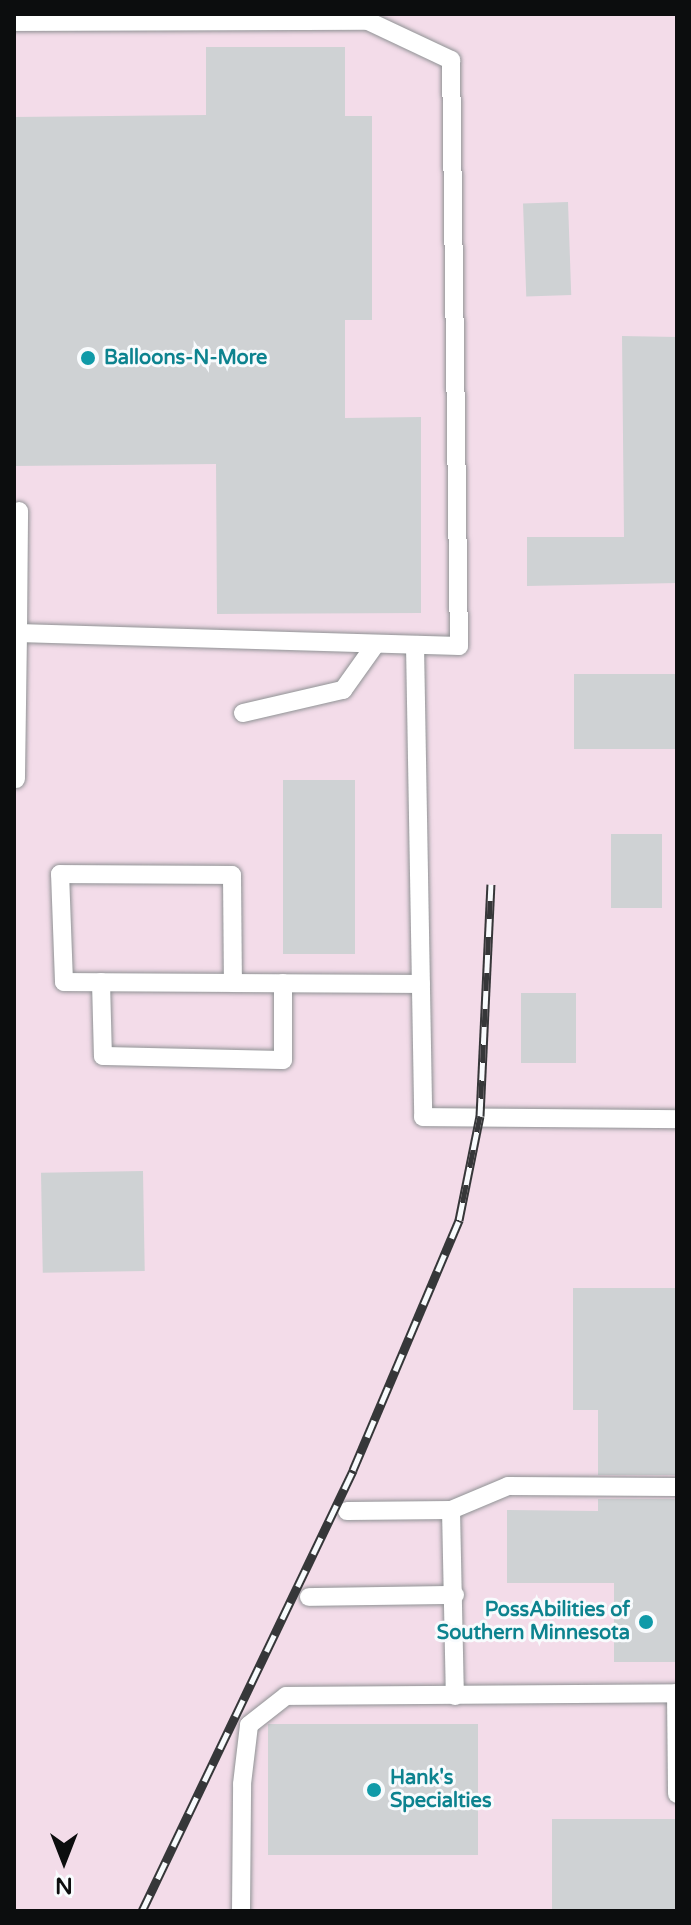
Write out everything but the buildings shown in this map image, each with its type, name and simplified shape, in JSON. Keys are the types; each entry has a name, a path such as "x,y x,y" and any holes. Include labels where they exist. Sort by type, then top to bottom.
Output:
{"lane":[{"path":"14,22 368,21 451,60 459,646 18,633"},
{"path":"16,779 19,511"},
{"path":"243,713 343,690 375,645"},
{"path":"415,645 423,1117 677,1119"},
{"path":"233,983 232,875 60,874 64,982 233,983 283,983 421,984"},
{"path":"101,982 103,1056 283,1060 283,983"},
{"path":"347,1511 451,1510 508,1486 677,1487"},
{"path":"451,1510 455,1696"},
{"path":"309,1597 455,1595"},
{"path":"241,1911 242,1784 249,1725 286,1696 676,1693 677,1794"}],"shaded area":[{"path":"14,14 677,14 677,1911 14,1911"}],"railway":[{"path":"142,1911 353,1470 459,1220 480,1116 491,884"}],"place":[{"name":"Balloons-N-More","path":"88,358"},
{"name":"PossAbilities of Southern Minnesota","path":"646,1622"},
{"name":"Hank's Specialties","path":"374,1790"}]}
